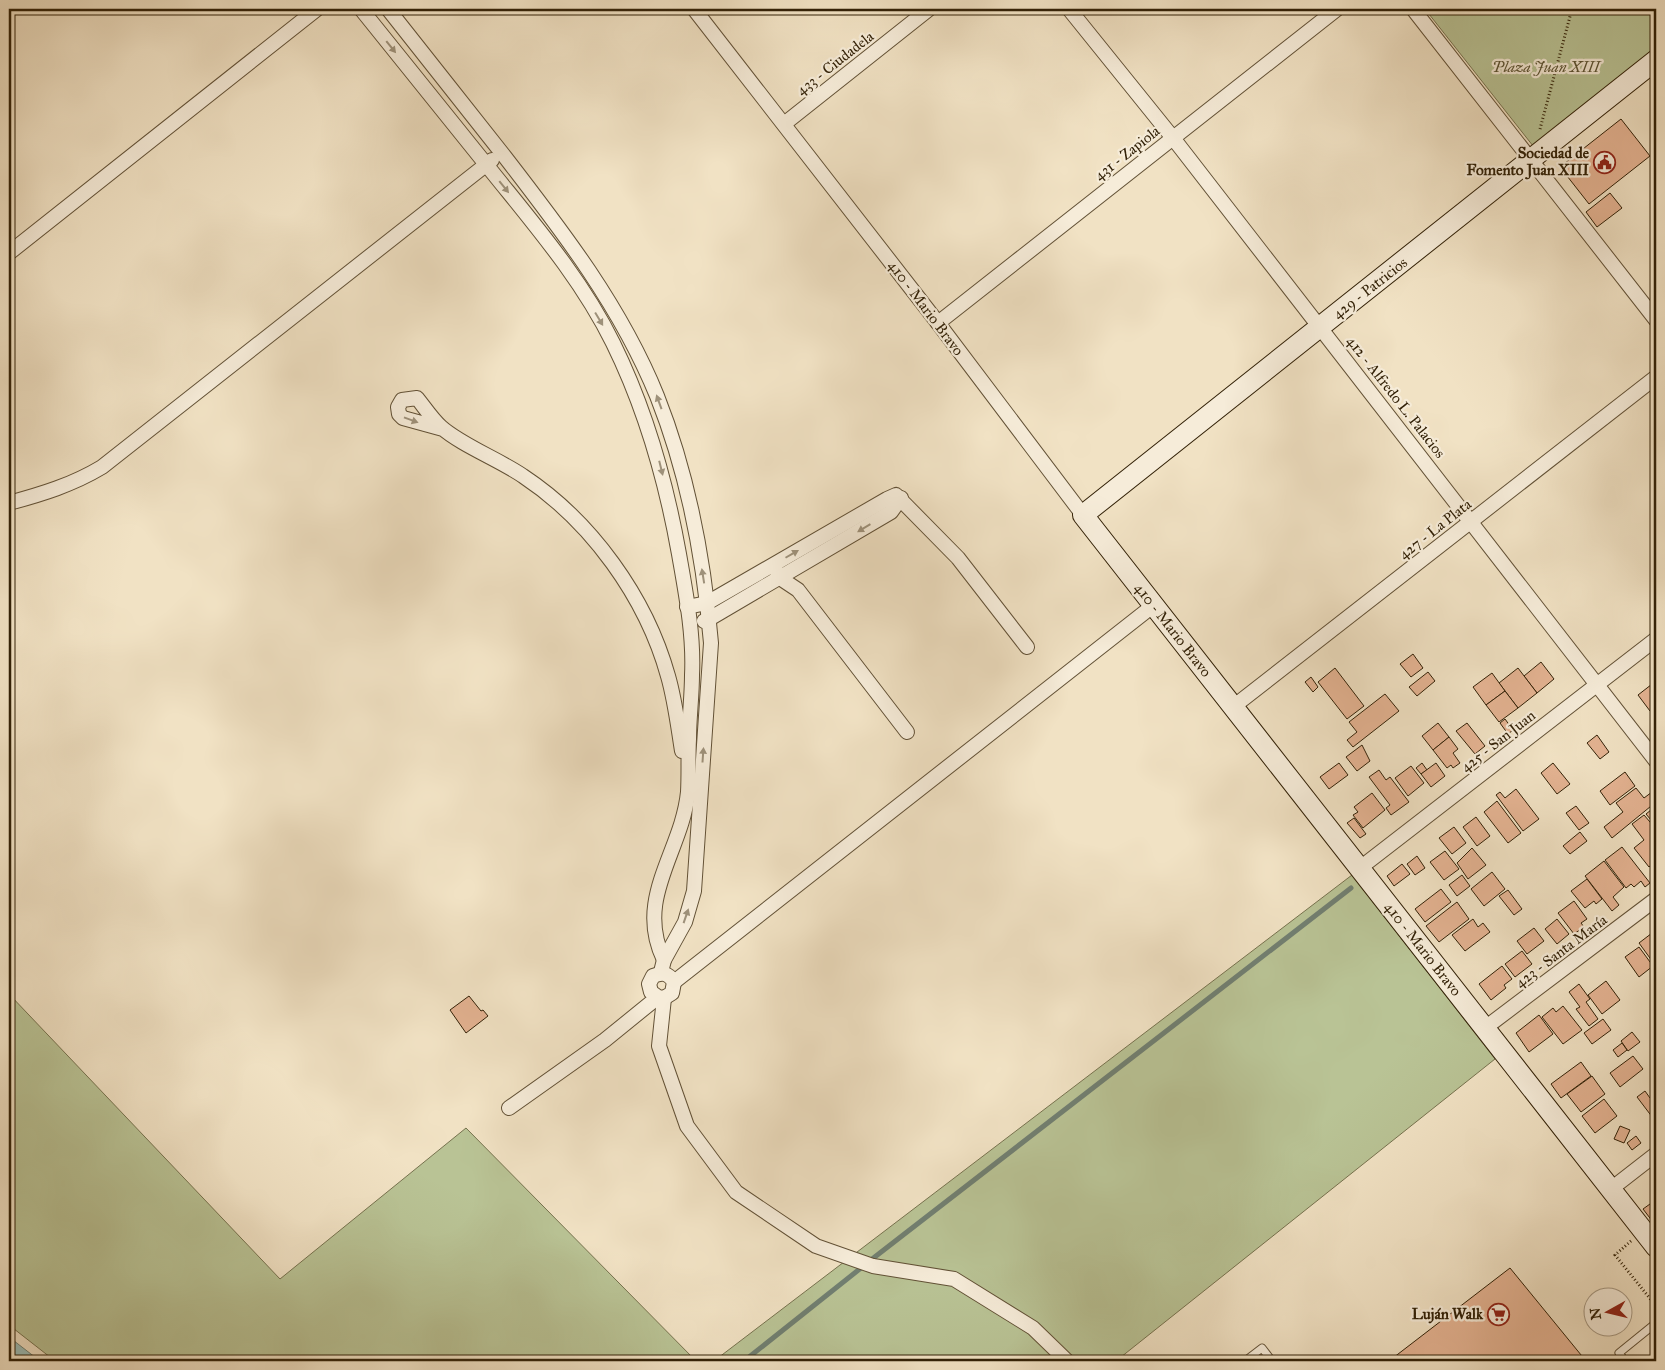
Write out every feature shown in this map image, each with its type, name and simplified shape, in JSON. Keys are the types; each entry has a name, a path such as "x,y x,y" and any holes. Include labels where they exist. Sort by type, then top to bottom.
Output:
{"street":[{"path":"9,253 317,9"},
{"path":"361,9 553,248 613,341 638,400 660,463 673,521 689,624 692,672 694,795 694,891 685,922 663,966 653,976 649,984 651,992 661,998"},
{"path":"388,9 590,270 620,322 657,395 679,461 695,528 707,603 711,643 694,795 663,871 655,899 653,921 657,946 663,966 674,982"},
{"name":"410 - Mario Bravo","path":"694,9 938,323 1083,515 1656,1247"},
{"name":"433 - Ciudadela","path":"784,124 930,9"},
{"name":"412 - Alfredo L. Palacios","path":"1069,9 1173,138 1472,521 1656,761"},
{"name":"431 - Zapiola","path":"938,323 1337,9"},
{"path":"1413,9 1656,320"},
{"name":"429 - Patricios","path":"1083,515 1656,60"},
{"path":"9,503 46,493 78,481 102,466 501,153"},
{"name":"427 - La Plata","path":"1234,707 1656,377"},
{"path":"442,429 523,476 556,500 589,534 615,567 654,638 667,675 694,795"},
{"path":"687,607 707,603 896,495 902,498 958,558 1026,647"},
{"path":"689,624 709,620 891,512 902,498"},
{"path":"773,565 780,578 798,590 907,732"},
{"path":"508,1108 661,998 672,993 674,982 1154,605"},
{"name":"425 - San Juan","path":"1360,868 1656,639"},
{"name":"423 - Santa María","path":"1485,1028 1656,899"},
{"path":"661,998 659,1046 687,1126 736,1192 816,1246 867,1264 954,1279 1033,1328 1067,1361"},
{"path":"1611,1188 1656,1154"}],"lane":[{"path":"1625,1361 1619,1353 1656,1323"},
{"path":"1245,1361 1262,1348 1272,1361"}],"path":[{"path":"1539,132 1572,9"},
{"path":"1615,1255 1656,1306"}],"green space":[{"name":"Plaza Juan XIII","path":"1425,9 1656,9 1656,55 1537,151"},
{"path":"1352,875 1495,1059 1116,1361 714,1361"},
{"path":"9,994 280,1279 466,1128 696,1361 55,1361 9,1325"}],"water":[{"path":"9,1337 40,1361 9,1361"}],"building":[{"name":"Sociedad de Fomento Juan XIII","path":"1621,119 1650,156 1589,204 1560,167"},
{"path":"1610,193 1622,208 1597,227 1586,212"},
{"path":"1413,654 1423,668 1411,677 1400,664"},
{"path":"1541,662 1554,679 1537,693 1524,676"},
{"path":"1335,668 1364,706 1347,719 1318,682"},
{"path":"1518,668 1537,693 1518,708 1499,683"},
{"path":"1428,672 1435,681 1417,696 1409,687"},
{"path":"1492,673 1505,691 1486,705 1473,687"},
{"path":"1311,677 1318,687 1313,692 1305,682"},
{"path":"1656,681 1656,706 1650,711 1638,695"},
{"path":"1505,691 1518,708 1499,722 1486,705"},
{"path":"1385,694 1399,711 1353,747 1347,740 1357,732 1349,722"},
{"path":"1505,719 1513,730 1508,734 1500,723"},
{"path":"1438,723 1449,737 1433,750 1422,736"},
{"path":"1467,723 1485,746 1475,754 1456,731"},
{"path":"1597,735 1609,752 1600,759 1587,743"},
{"path":"1449,737 1458,749 1453,753 1460,763 1453,768 1451,765 1447,768 1433,750"},
{"path":"1362,745 1370,761 1357,771 1346,757"},
{"path":"1339,763 1348,775 1329,789 1320,777"},
{"path":"1422,763 1427,770 1421,774 1416,768"},
{"path":"1436,763 1445,776 1431,787 1421,774"},
{"path":"1553,763 1570,784 1557,794 1541,773"},
{"path":"1411,766 1424,783 1408,796 1395,778"},
{"path":"1379,770 1386,780 1390,777 1409,802 1391,815 1386,808 1390,805 1369,777"},
{"path":"1625,772 1635,786 1610,805 1600,791"},
{"path":"1636,788 1644,798 1656,789 1656,802 1612,838 1604,827 1623,812 1616,803"},
{"path":"1516,789 1539,819 1523,831 1496,795 1500,792 1505,798"},
{"path":"1372,793 1385,810 1363,828 1353,815 1358,812 1354,807"},
{"path":"1497,801 1521,833 1508,843 1484,812"},
{"path":"1576,806 1589,823 1579,830 1566,813"},
{"path":"1656,806 1656,815 1651,820 1646,814"},
{"path":"1644,815 1656,829 1656,861 1649,867 1634,848 1644,840 1632,824"},
{"path":"1476,817 1490,836 1477,846 1463,827"},
{"path":"1354,818 1366,834 1360,838 1347,823"},
{"path":"1454,827 1466,843 1452,854 1439,838"},
{"path":"1580,832 1587,841 1570,854 1563,846"},
{"path":"1622,847 1650,883 1645,887 1641,881 1634,887 1631,884 1626,888 1605,860"},
{"path":"1472,848 1486,865 1468,879 1457,863"},
{"path":"1445,851 1459,869 1444,880 1430,862"},
{"path":"1417,856 1425,868 1415,875 1407,864"},
{"path":"1604,861 1624,887 1613,897 1619,905 1612,911 1585,876"},
{"path":"1402,864 1410,874 1394,886 1387,876"},
{"path":"1492,872 1505,889 1484,906 1471,889"},
{"path":"1462,875 1470,886 1457,896 1449,885"},
{"path":"1587,879 1602,899 1596,904 1594,901 1585,908 1571,891"},
{"path":"1441,889 1451,902 1425,922 1415,909"},
{"path":"1508,890 1522,909 1514,915 1499,896"},
{"path":"1574,901 1587,919 1581,923 1584,927 1574,934 1558,913"},
{"path":"1457,902 1469,919 1439,942 1426,926"},
{"path":"1473,919 1478,927 1483,923 1490,932 1465,951 1452,935"},
{"path":"1557,919 1569,934 1557,944 1545,929"},
{"path":"1534,928 1544,941 1527,954 1517,941"},
{"path":"1656,930 1656,964 1655,965 1639,943"},
{"path":"1639,947 1653,966 1639,977 1625,957"},
{"path":"1522,951 1532,964 1515,977 1505,964"},
{"path":"1502,966 1512,979 1504,985 1506,988 1491,1000 1479,984"},
{"path":"1606,981 1620,1000 1602,1014 1588,995"},
{"path":"1579,984 1590,999 1586,1002 1598,1019 1589,1026 1576,1009 1580,1007 1569,992"},
{"path":"469,996 481,1011 483,1010 488,1016 466,1033 450,1010"},
{"path":"1563,1006 1582,1030 1563,1044 1542,1017 1553,1008 1556,1012"},
{"path":"1539,1015 1553,1034 1529,1052 1516,1033"},
{"path":"1603,1019 1611,1030 1592,1044 1584,1033"},
{"path":"1632,1032 1640,1042 1628,1051 1621,1041"},
{"path":"1622,1043 1627,1050 1618,1057 1613,1050"},
{"path":"1633,1056 1643,1069 1620,1087 1610,1073"},
{"path":"1581,1062 1591,1076 1561,1098 1551,1084"},
{"path":"1592,1076 1605,1094 1581,1112 1567,1094"},
{"path":"1645,1091 1650,1098 1656,1093 1656,1122 1637,1097"},
{"path":"1604,1099 1617,1116 1595,1133 1582,1116"},
{"path":"1620,1126 1630,1130 1624,1143 1614,1139"},
{"path":"1636,1136 1641,1143 1632,1150 1627,1143"},
{"path":"1650,1204 1656,1212 1656,1226 1643,1209"},
{"name":"Luján Walk","path":"1510,1268 1586,1361 1389,1361"}],"waterway":[{"path":"744,1361 876,1256 1351,888"}],"place":[{"name":"Sociedad de Fomento Juan XIII","path":"1605,162"},
{"name":"Luján Walk","path":"1499,1314"}]}
